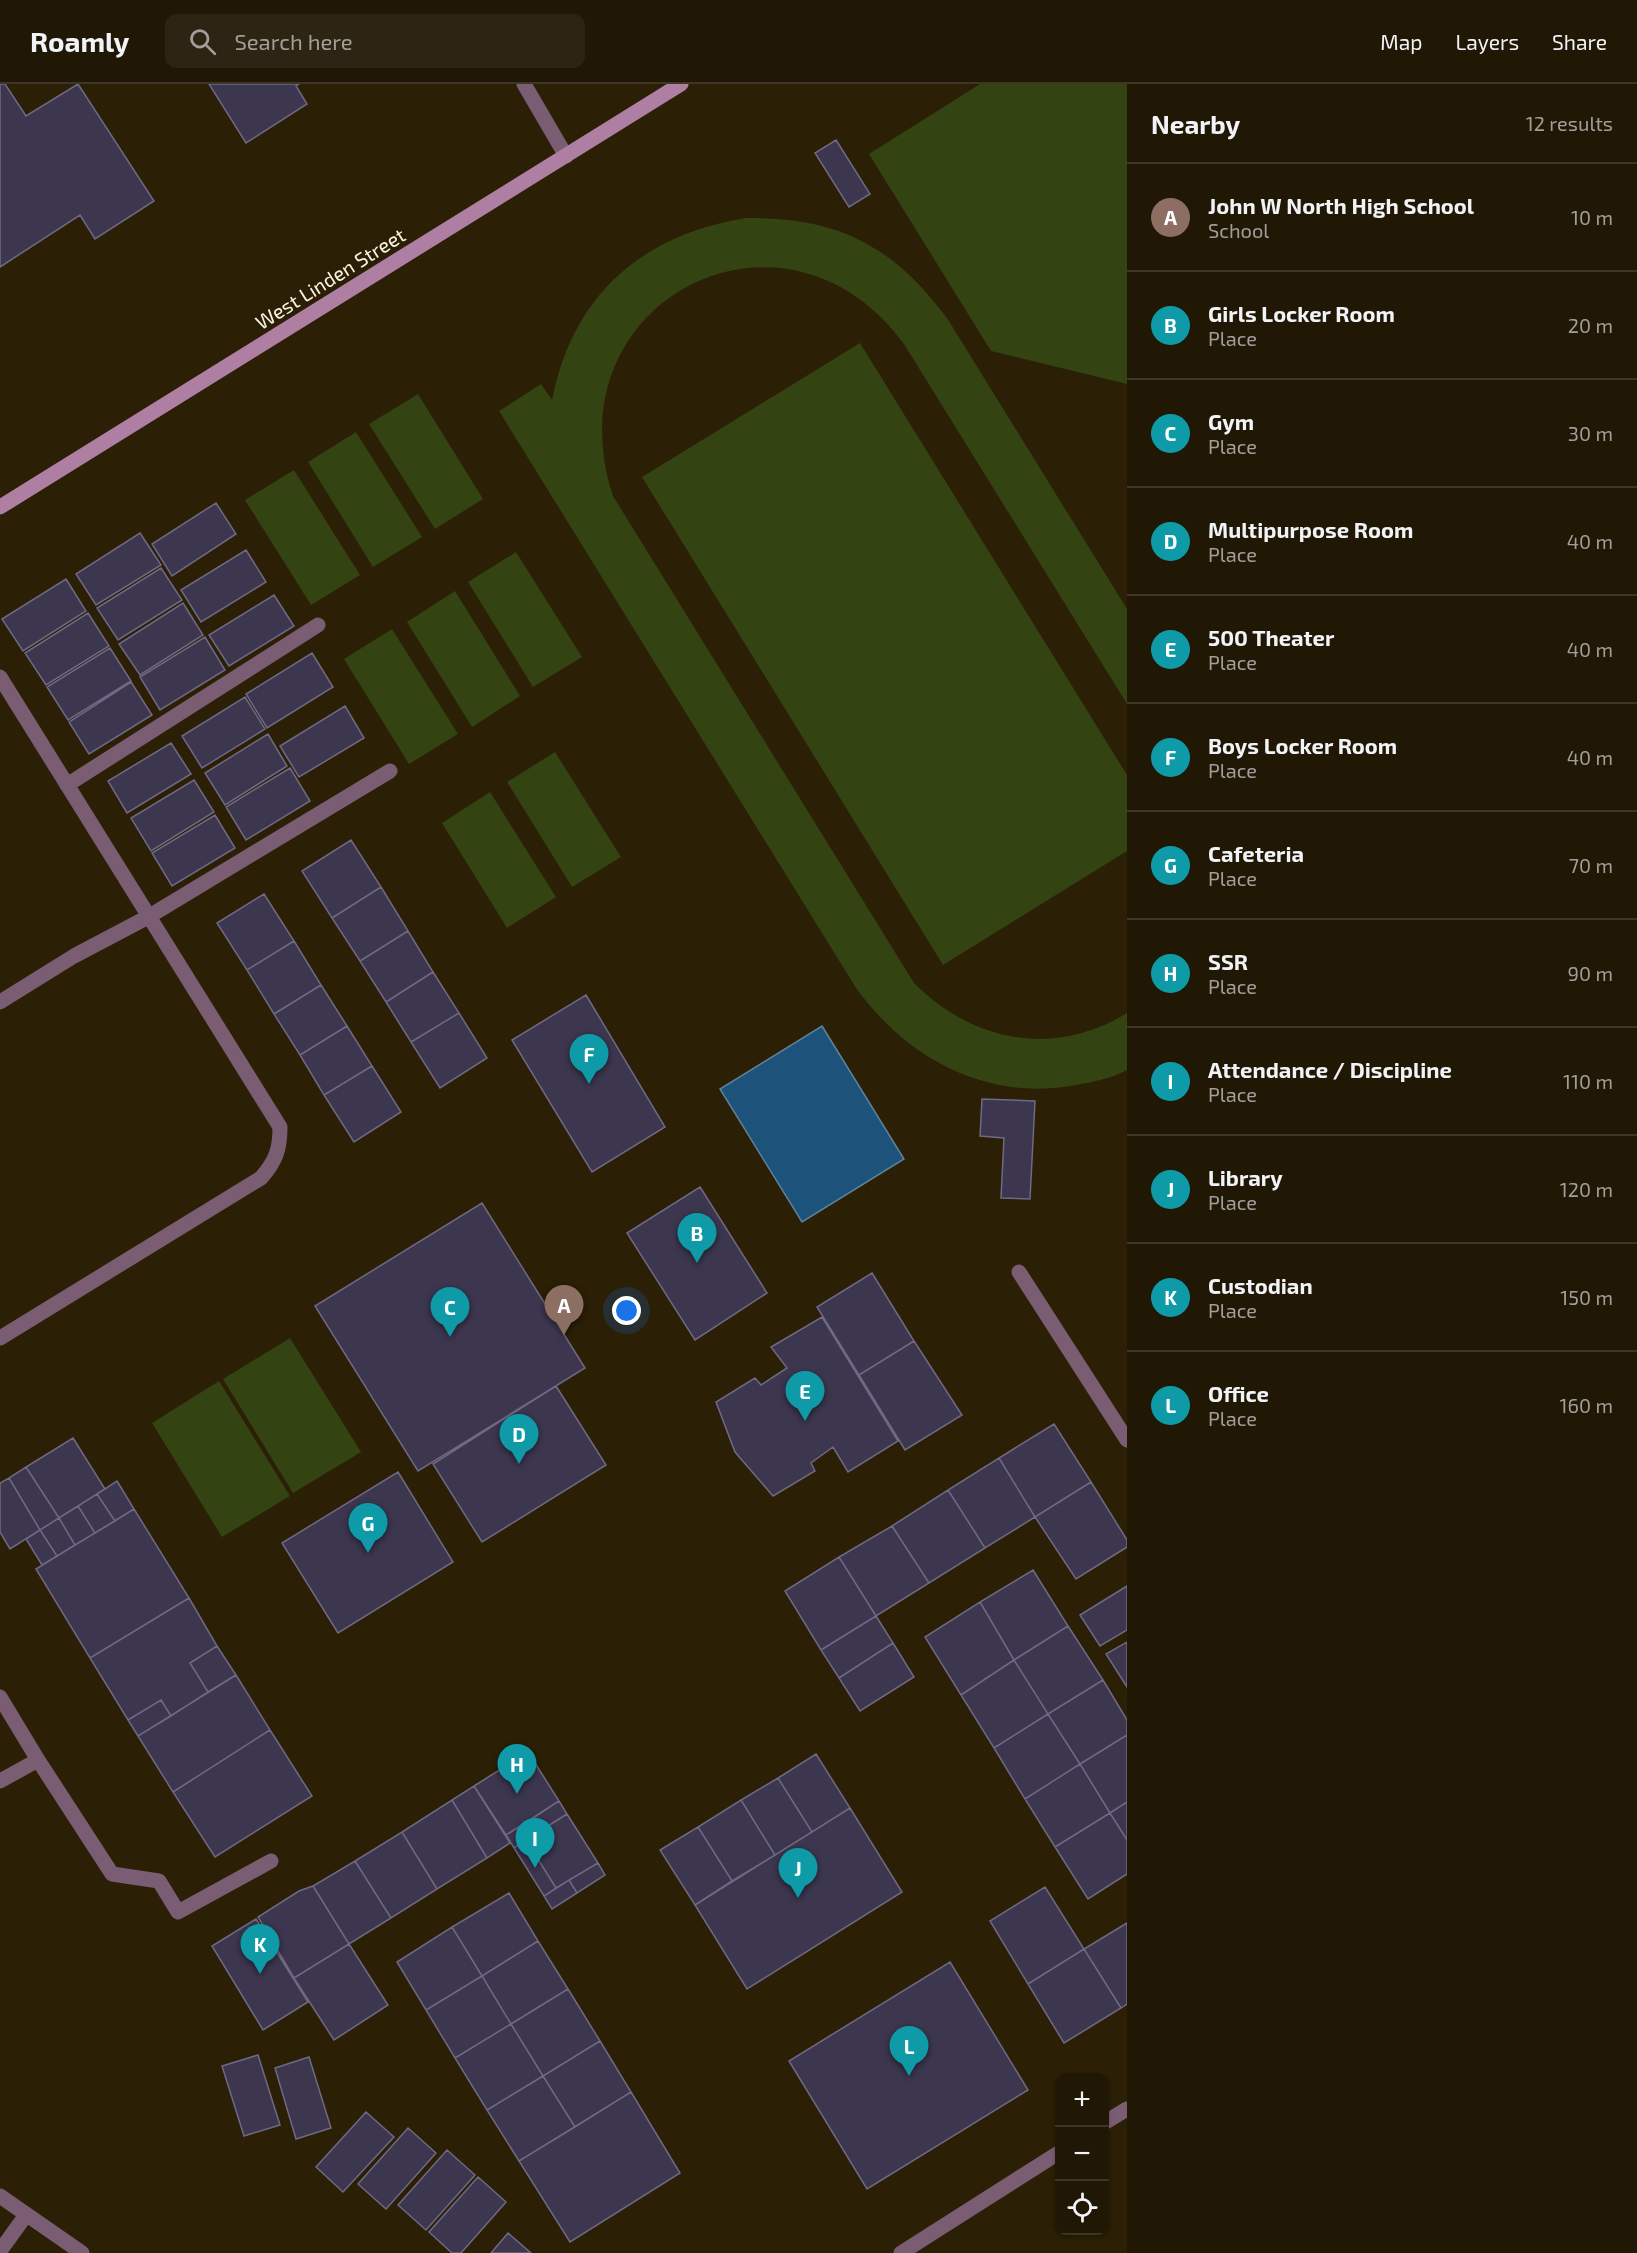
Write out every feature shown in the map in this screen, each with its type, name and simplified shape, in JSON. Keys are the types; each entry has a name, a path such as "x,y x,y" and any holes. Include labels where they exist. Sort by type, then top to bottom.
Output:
{"main road":[{"name":"West Linden Street","path":"0,507 681,84"}],"street":[{"path":"524,84 566,156"},
{"path":"67,785 318,625"},
{"path":"0,677 280,1127 280,1148 273,1164 261,1178 0,1338"},
{"path":"0,1002 74,956 148,917 390,771"},
{"path":"1019,1272 1127,1440"},
{"path":"0,1697 112,1874 159,1881 178,1912 271,1861"},
{"path":"0,1781 38,1760"},
{"path":"1109,2120 1127,2109"},
{"path":"901,2253 1055,2155"},
{"path":"0,2196 82,2253"},
{"path":"0,2251 26,2215"}],"green space":[{"path":"980,84 1127,84 1127,384 991,351 869,154"},
{"path":"746,218 808,223 836,230 860,240 905,271 947,318 1127,609 1127,704 904,344 854,295 799,271 742,269 690,285 645,319 615,367 602,427 613,496 914,983 937,1003 962,1019 988,1030 1015,1037 1043,1039 1071,1036 1099,1027 1127,1013 1127,1070 1107,1078 1070,1086 1038,1089 1007,1086 977,1079 949,1068 923,1053 876,1013 856,988 499,411 541,384 552,400 562,362 577,329 595,300 618,276 644,255 675,239 709,226"},
{"path":"860,343 1127,775 1127,851 943,965 642,477"},
{"path":"418,394 483,499 435,529 369,424"},
{"path":"356,432 422,537 373,567 308,462"},
{"path":"294,470 360,575 311,605 245,500"},
{"path":"516,552 582,657 533,687 468,582"},
{"path":"455,591 520,696 472,727 407,622"},
{"path":"392,629 458,734 409,764 344,659"},
{"path":"555,752 621,857 572,887 507,782"},
{"path":"490,792 556,897 507,928 442,823"},
{"path":"290,1338 361,1452 293,1493 223,1379"},
{"path":"219,1381 290,1496 222,1537 152,1423"}],"water":[{"path":"822,1026 904,1159 802,1222 720,1089"}],"building":[{"path":"0,84 5,84 26,116 78,84 154,201 95,239 80,215 0,267"},
{"path":"209,84 299,84 296,86 307,104 246,143"},
{"path":"836,140 870,194 849,207 815,153"},
{"path":"216,503 236,534 172,576 152,544"},
{"path":"140,533 161,565 96,605 76,574"},
{"path":"246,550 266,582 201,622 181,590"},
{"path":"161,568 182,600 118,640 97,608"},
{"path":"66,579 86,611 23,651 2,619"},
{"path":"274,595 294,626 229,666 209,635"},
{"path":"183,603 203,635 140,675 119,644"},
{"path":"88,613 109,646 46,685 25,653"},
{"path":"205,637 225,670 160,710 140,677"},
{"path":"110,648 131,681 68,720 47,687"},
{"path":"312,653 333,687 267,728 246,694"},
{"path":"131,682 152,715 89,754 69,722"},
{"path":"245,697 265,729 202,768 182,736"},
{"path":"345,706 364,738 299,777 280,746"},
{"path":"268,734 287,766 225,805 205,773"},
{"path":"171,743 191,774 127,813 108,781"},
{"path":"290,768 310,801 246,840 226,807"},
{"path":"194,780 214,812 151,851 131,818"},
{"path":"215,815 235,848 172,886 152,853"},
{"path":"351,840 381,887 332,918 302,871"},
{"path":"381,887 408,931 360,961 332,918"},
{"path":"264,894 294,941 247,970 217,923"},
{"path":"408,931 433,972 386,1002 360,961"},
{"path":"294,941 321,985 274,1014 247,970"},
{"path":"433,972 459,1013 411,1042 386,1002"},
{"path":"321,985 347,1026 300,1055 274,1014"},
{"path":"586,995 665,1127 592,1172 512,1040"},
{"path":"459,1013 487,1058 440,1088 411,1042"},
{"path":"347,1026 372,1066 324,1095 300,1055"},
{"path":"372,1066 401,1112 354,1142 324,1095"},
{"path":"982,1099 1035,1101 1030,1199 1001,1198 1004,1138 980,1136"},
{"path":"700,1187 767,1293 695,1340 627,1233"},
{"path":"482,1203 585,1368 418,1471 315,1306"},
{"path":"872,1273 914,1341 859,1375 817,1307"},
{"path":"822,1317 898,1441 848,1472 833,1447 811,1463 815,1471 773,1496 735,1452 716,1402 755,1378 761,1385 787,1368 771,1347"},
{"path":"914,1341 962,1415 905,1450 859,1375"},
{"path":"556,1386 606,1465 482,1542 433,1464"},
{"path":"1054,1424 1091,1482 1035,1517 999,1458"},
{"path":"73,1438 105,1489 59,1518 26,1467"},
{"path":"999,1458 1035,1517 985,1548 948,1490"},
{"path":"26,1467 59,1518 40,1530 9,1478"},
{"path":"398,1472 453,1562 338,1633 282,1543"},
{"path":"9,1478 40,1530 10,1549 0,1532 0,1483"},
{"path":"117,1481 134,1509 115,1521 97,1494"},
{"path":"1091,1482 1127,1540 1127,1547 1076,1579 1035,1517"},
{"path":"948,1490 985,1548 929,1583 892,1526"},
{"path":"97,1494 115,1521 95,1533 78,1506"},
{"path":"78,1506 95,1533 75,1545 59,1518"},
{"path":"134,1509 189,1598 90,1658 36,1569"},
{"path":"59,1518 75,1545 57,1556 40,1530"},
{"path":"892,1526 929,1583 876,1616 839,1557"},
{"path":"40,1530 57,1556 42,1565 26,1539"},
{"path":"839,1557 876,1616 821,1650 785,1591"},
{"path":"1033,1570 1068,1626 1014,1660 980,1602"},
{"path":"1127,1586 1127,1630 1100,1646 1080,1615"},
{"path":"189,1598 217,1646 190,1663 208,1692 171,1716 161,1700 128,1720 90,1658"},
{"path":"980,1602 1014,1660 961,1695 925,1637"},
{"path":"876,1616 893,1643 839,1678 821,1650"},
{"path":"1068,1626 1103,1680 1048,1714 1014,1660"},
{"path":"1127,1642 1127,1687 1106,1654"},
{"path":"893,1643 914,1677 860,1711 839,1678"},
{"path":"217,1646 236,1675 208,1692 190,1663"},
{"path":"1014,1660 1048,1714 994,1748 961,1695"},
{"path":"236,1675 270,1730 173,1792 138,1736"},
{"path":"1103,1680 1127,1720 1127,1735 1080,1764 1048,1714"},
{"path":"161,1700 171,1716 138,1736 128,1720"},
{"path":"1048,1714 1080,1764 1025,1799 994,1748"},
{"path":"270,1730 312,1796 215,1857 173,1792"},
{"path":"1127,1735 1127,1802 1110,1813 1080,1764"},
{"path":"528,1752 559,1801 506,1835 474,1786"},
{"path":"816,1754 850,1808 812,1832 778,1778"},
{"path":"1080,1764 1110,1813 1055,1847 1025,1799"},
{"path":"778,1778 812,1832 775,1855 741,1800"},
{"path":"474,1786 510,1843 487,1858 452,1800"},
{"path":"452,1800 487,1858 437,1889 402,1832"},
{"path":"741,1800 775,1855 732,1881 698,1827"},
{"path":"559,1801 567,1814 540,1831 532,1819"},
{"path":"1127,1802 1127,1840 1110,1813"},
{"path":"850,1808 902,1892 747,1989 695,1905"},
{"path":"1110,1813 1127,1840 1127,1874 1088,1899 1055,1847"},
{"path":"567,1814 598,1863 556,1888 526,1840"},
{"path":"532,1819 540,1831 514,1848 506,1835"},
{"path":"698,1827 732,1881 695,1905 660,1850"},
{"path":"402,1832 437,1889 391,1918 355,1861"},
{"path":"526,1840 556,1888 544,1896 514,1848"},
{"path":"355,1861 391,1918 349,1944 313,1886"},
{"path":"598,1863 605,1875 577,1893 569,1880"},
{"path":"569,1880 577,1893 552,1909 544,1896"},
{"path":"313,1886 349,1944 294,1978 258,1917 299,1891"},
{"path":"1045,1887 1084,1949 1028,1984 990,1921"},
{"path":"509,1893 538,1941 482,1976 452,1927"},
{"path":"256,1919 308,2002 263,2030 212,1946"},
{"path":"1127,1923 1127,2004 1121,2008 1084,1949"},
{"path":"452,1927 482,1976 426,2010 397,1962"},
{"path":"538,1941 568,1989 511,2024 482,1976"},
{"path":"349,1944 388,2005 334,2040 294,1978"},
{"path":"1084,1949 1121,2008 1064,2043 1028,1984"},
{"path":"950,1962 1028,2090 867,2189 789,2061"},
{"path":"482,1976 511,2024 455,2058 426,2010"},
{"path":"568,1989 600,2041 543,2076 511,2024"},
{"path":"511,2024 543,2076 487,2110 455,2058"},
{"path":"600,2041 631,2092 575,2127 543,2076"},
{"path":"258,2055 280,2125 244,2136 222,2066"},
{"path":"309,2057 331,2128 296,2139 275,2068"},
{"path":"543,2076 575,2127 519,2161 487,2110"},
{"path":"631,2092 680,2173 570,2242 519,2161"},
{"path":"366,2112 394,2137 343,2192 316,2167"},
{"path":"408,2128 436,2153 386,2209 358,2184"},
{"path":"447,2150 475,2175 426,2230 398,2205"},
{"path":"478,2177 506,2202 461,2253 452,2253 429,2232"},
{"path":"508,2233 531,2253 491,2253"}],"place":[{"name":"Boys Locker Room","path":"589,1084"},
{"name":"Girls Locker Room","path":"697,1263"},
{"name":"John W North High School","path":"564,1335"},
{"name":"Gym","path":"450,1337"},
{"name":"500 Theater","path":"805,1421"},
{"name":"Multipurpose Room","path":"519,1464"},
{"name":"Cafeteria","path":"368,1553"},
{"name":"SSR","path":"517,1794"},
{"name":"Attendance / Discipline","path":"535,1868"},
{"name":"Library","path":"798,1898"},
{"name":"Custodian","path":"260,1974"},
{"name":"Office","path":"909,2076"}]}
